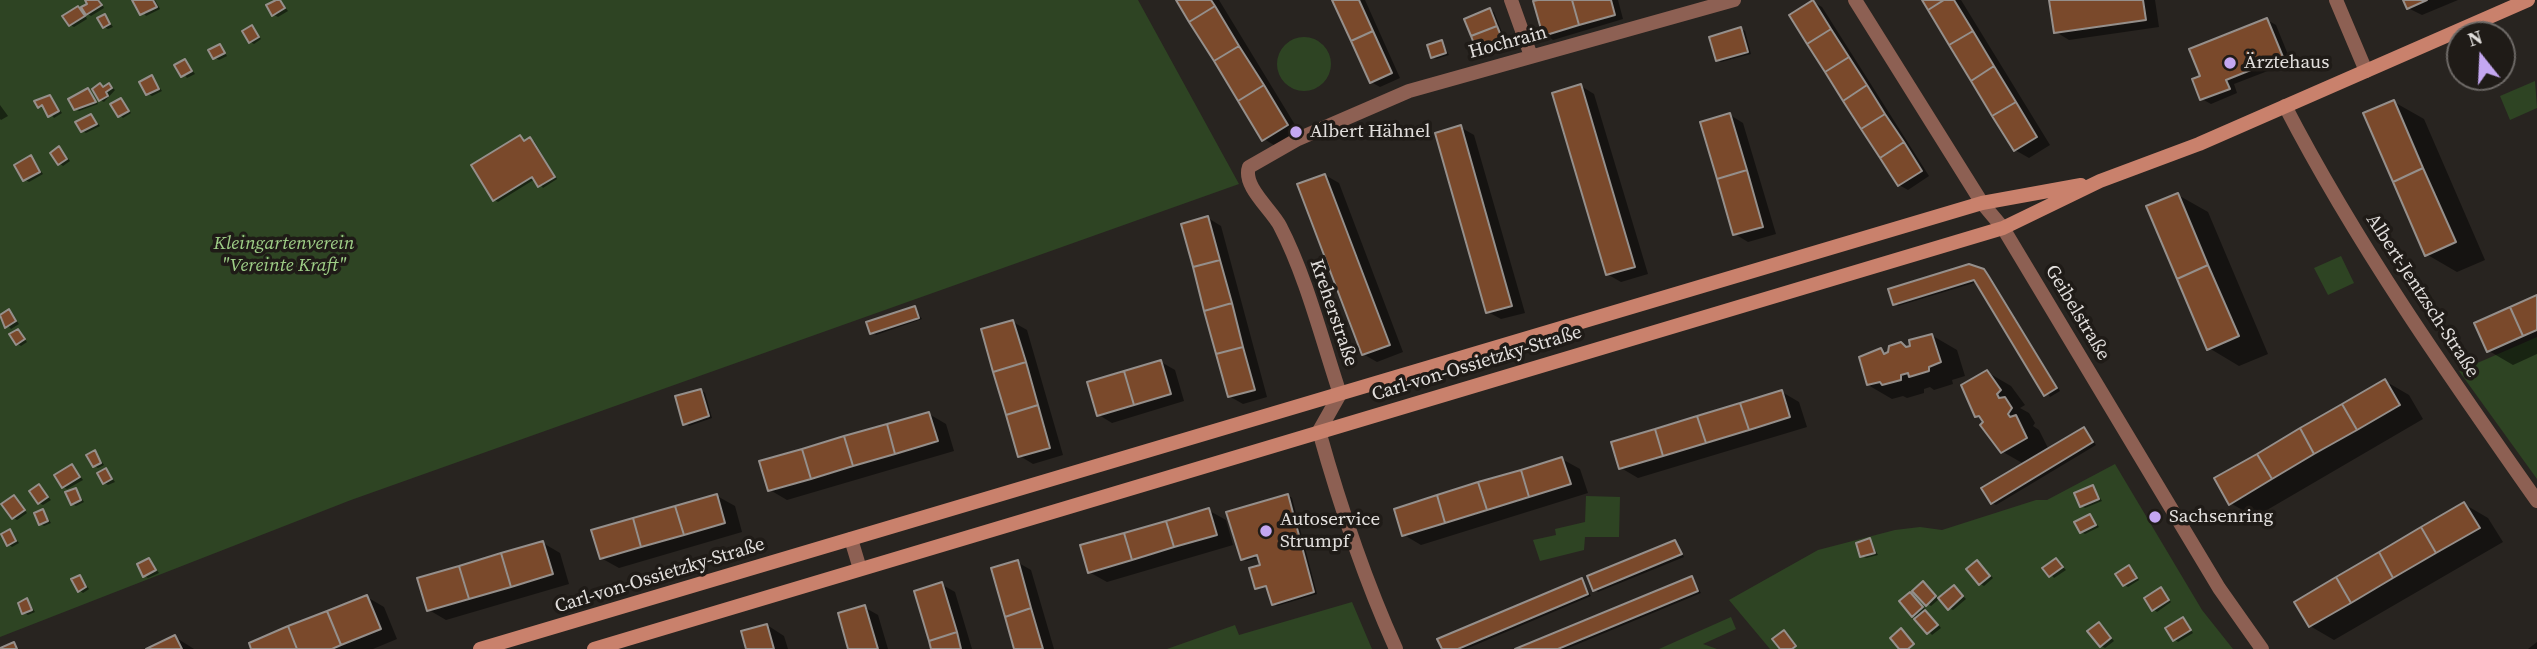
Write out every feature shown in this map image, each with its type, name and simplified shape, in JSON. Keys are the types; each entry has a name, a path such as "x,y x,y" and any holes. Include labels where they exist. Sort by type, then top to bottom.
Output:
{"street":[{"path":"1511,0 1531,56"},
{"name":"Hochrain","path":"1298,139 1409,91 1734,0"},
{"name":"Geibelstraße","path":"1855,0 1982,203 2003,228 2219,588 2262,649"},
{"path":"2336,0 2367,71"},
{"name":"Carl-von-Ossietzky-Straße","path":"594,649 2003,228 2100,181 2199,144 2528,0"},
{"name":"Albert-Jentzsch-Straße","path":"2285,106 2313,161 2420,333 2537,501"},
{"name":"Kreherstraße","path":"1298,139 1254,162 1247,172 1248,180 1273,214 1286,240 1340,394 1319,431"},
{"name":"Carl-von-Ossietzky-Straße","path":"480,649 1982,203 2100,181"},
{"path":"1319,431 1362,572 1396,649"},
{"path":"851,539 860,569"}],"green space":[{"name":"Kleingartenverein \"Vereinte Kraft\"","path":"0,0 1138,0 1239,184 351,500 0,637"},
{"path":"1304,37 1323,45 1331,64 1323,83 1304,91 1285,83 1277,64 1285,45"},
{"path":"2535,81 2537,108 2510,120 2500,96"},
{"path":"2341,256 2354,283 2328,295 2314,268"},
{"path":"2537,337 2537,479 2459,371"},
{"path":"2115,464 2202,610 2233,649 1770,649 1729,600 1818,550 1895,530 1920,527 1942,530 2036,500 2047,500"},
{"path":"1586,496 1620,497 1619,537 1585,537 1584,550 1540,561 1533,540 1556,535 1555,529 1585,522"},
{"path":"1352,602 1372,649 1167,649 1235,625 1239,635"},
{"path":"1731,617 1736,629 1703,644 1717,649 1659,649"}],"building":[{"path":"85,0 98,0 102,5 86,15 81,7 87,4"},
{"path":"132,0 153,0 157,7 140,15"},
{"path":"280,0 285,8 272,16 266,5"},
{"path":"1176,0 1211,0 1215,6 1189,22"},
{"path":"1332,0 1359,0 1373,31 1351,41"},
{"path":"1572,0 1579,25 1543,36 1533,1"},
{"path":"1572,0 1611,0 1615,15 1579,25"},
{"path":"1813,0 1831,29 1807,44 1789,15"},
{"path":"1922,0 1944,0 1928,10"},
{"path":"1944,0 1954,0 1973,31 1949,45 1928,10"},
{"path":"2049,0 2143,0 2146,20 2054,33"},
{"path":"2403,0 2427,0 2407,9"},
{"path":"78,6 85,16 69,26 62,16"},
{"path":"1215,6 1239,46 1214,61 1189,22"},
{"path":"1490,8 1497,26 1471,36 1464,19"},
{"path":"105,14 110,24 103,28 97,18"},
{"name":"Ärztehaus","path":"2267,18 2283,57 2226,80 2230,89 2200,100 2192,79 2200,76 2189,49"},
{"path":"252,25 259,37 249,43 242,31"},
{"path":"1497,26 1504,43 1478,54 1471,36"},
{"path":"1741,27 1748,52 1716,61 1709,37"},
{"path":"1831,29 1849,57 1825,72 1807,44"},
{"path":"1373,31 1392,73 1370,83 1351,41"},
{"path":"1973,31 1994,66 1971,81 1949,45"},
{"path":"1442,40 1446,53 1431,58 1427,45"},
{"path":"220,44 225,53 213,59 208,50"},
{"path":"1239,46 1264,85 1238,101 1214,61"},
{"path":"1849,57 1867,85 1843,101 1825,72"},
{"path":"185,59 192,71 181,77 174,65"},
{"path":"1994,66 2016,102 1992,116 1971,81"},
{"path":"152,75 159,89 146,95 139,82"},
{"path":"100,83 103,87 109,83 112,88 106,92 108,96 99,101 92,89"},
{"path":"1581,84 1635,267 1606,275 1552,93"},
{"path":"1264,85 1288,125 1262,141 1238,101"},
{"path":"1867,85 1885,114 1861,129 1843,101"},
{"path":"88,88 96,102 74,110 68,99"},
{"path":"50,95 59,111 48,117 42,105 38,108 34,101"},
{"path":"121,98 129,111 118,117 110,104"},
{"path":"2394,100 2423,168 2393,182 2363,113"},
{"path":"2016,102 2037,137 2014,151 1992,116"},
{"path":"1730,113 1747,170 1717,179 1700,122"},
{"path":"91,114 97,124 81,132 75,122"},
{"path":"1885,114 1904,142 1880,158 1861,129"},
{"path":"1461,125 1512,306 1486,313 1435,133"},
{"path":"520,135 524,141 530,137 555,177 538,187 532,177 493,201 471,165"},
{"path":"1904,142 1922,171 1898,186 1880,158"},
{"path":"59,146 67,159 58,165 50,153"},
{"path":"31,155 40,172 23,181 14,165"},
{"path":"2423,168 2456,242 2425,256 2393,182"},
{"path":"1747,170 1763,227 1733,235 1717,179"},
{"path":"1325,174 1390,345 1362,355 1297,184"},
{"path":"2178,193 2208,265 2177,279 2146,206"},
{"path":"1208,216 1220,260 1193,267 1181,224"},
{"path":"1220,260 1232,303 1204,311 1193,267"},
{"path":"1969,264 1984,269 2057,388 2044,396 1974,280 1893,305 1888,289"},
{"path":"2208,265 2239,336 2207,350 2177,279"},
{"path":"2537,295 2537,330 2523,336 2510,307"},
{"path":"1232,303 1243,347 1216,354 1204,311"},
{"path":"915,306 919,318 870,334 866,322"},
{"path":"2510,307 2523,336 2487,352 2474,323"},
{"path":"9,309 16,321 5,328 0,315"},
{"path":"1013,320 1026,362 993,372 981,329"},
{"path":"18,329 25,339 16,345 9,334"},
{"path":"1932,334 1941,362 1929,367 1929,371 1909,377 1908,373 1901,375 1901,380 1882,385 1880,382 1867,385 1859,357 1881,348 1884,354 1888,352 1889,346 1901,342 1906,347 1910,346 1909,340"},
{"path":"1243,347 1255,390 1228,397 1216,354"},
{"path":"1161,360 1171,394 1134,405 1124,371"},
{"path":"1026,362 1038,405 1006,415 993,372"},
{"path":"1987,370 2001,390 1997,394 1999,398 2005,397 2012,408 2008,414 2010,417 2016,415 2027,438 2001,453 1980,425 1983,422 1979,416 1975,417 1961,385"},
{"path":"1124,371 1134,405 1097,416 1087,382"},
{"path":"2385,379 2400,405 2357,430 2342,404"},
{"path":"701,389 709,416 683,425 675,396"},
{"path":"1782,390 1790,417 1749,430 1740,403"},
{"path":"1740,403 1749,430 1706,443 1697,416"},
{"path":"2342,404 2357,430 2314,454 2300,428"},
{"path":"1038,405 1050,448 1018,457 1006,415"},
{"path":"929,412 938,441 895,454 887,424"},
{"path":"1697,416 1706,443 1663,456 1655,429"},
{"path":"887,424 895,454 853,466 844,436"},
{"path":"2084,427 2093,442 1991,504 1981,488"},
{"path":"2300,428 2314,454 2272,479 2257,454"},
{"path":"1655,429 1663,456 1619,469 1611,442"},
{"path":"844,436 853,466 811,479 802,449"},
{"path":"802,449 811,479 768,491 759,461"},
{"path":"95,450 101,463 93,467 86,455"},
{"path":"2257,454 2272,479 2229,505 2214,478"},
{"path":"1562,457 1571,484 1529,497 1521,470"},
{"path":"72,464 80,477 62,488 54,475"},
{"path":"106,468 112,479 103,484 97,473"},
{"path":"1521,470 1529,497 1487,510 1478,482"},
{"path":"1478,482 1487,510 1445,523 1437,495"},
{"path":"39,484 48,497 38,504 29,491"},
{"path":"2093,485 2099,499 2080,507 2074,493"},
{"path":"76,488 81,500 71,505 65,492"},
{"path":"717,494 725,523 684,535 675,506"},
{"name":"Autoservice Strumpf","path":"1288,494 1314,592 1272,605 1266,586 1255,589 1249,568 1260,565 1257,555 1241,560 1226,512"},
{"path":"14,495 25,510 12,519 1,504"},
{"path":"1437,495 1445,523 1402,536 1394,509"},
{"path":"2464,502 2480,528 2436,553 2421,527"},
{"path":"675,506 684,535 641,547 633,518"},
{"path":"1209,508 1217,535 1174,547 1166,521"},
{"path":"43,509 48,521 39,525 34,513"},
{"path":"2090,514 2096,525 2080,533 2074,522"},
{"path":"633,518 641,547 600,559 591,530"},
{"path":"1166,521 1174,547 1132,560 1124,533"},
{"path":"2421,527 2436,553 2393,578 2379,552"},
{"path":"10,529 16,541 7,546 1,534"},
{"path":"1124,533 1132,560 1088,573 1080,545"},
{"path":"1870,538 1875,553 1860,557 1856,543"},
{"path":"1675,540 1682,554 1593,591 1587,576"},
{"path":"543,541 553,574 511,587 501,553"},
{"path":"2379,552 2393,578 2351,603 2336,577"},
{"path":"501,553 511,587 469,599 459,566"},
{"path":"149,558 156,570 143,577 137,564"},
{"path":"2056,558 2063,567 2049,577 2042,568"},
{"path":"1018,560 1031,608 1005,617 991,568"},
{"path":"1977,560 1990,576 1979,585 1966,569"},
{"path":"2129,565 2137,578 2123,586 2115,574"},
{"path":"459,566 469,599 427,611 417,578"},
{"path":"80,575 86,587 78,592 71,579"},
{"path":"1692,576 1698,591 1558,649 1515,649"},
{"path":"2336,577 2351,603 2309,627 2294,602"},
{"path":"1582,578 1588,594 1458,649 1442,649 1437,639"},
{"path":"1923,581 1936,596 1926,606 1912,591"},
{"path":"942,582 957,632 929,641 914,591"},
{"path":"1954,585 1963,596 1948,610 1938,598"},
{"path":"2161,587 2169,600 2152,611 2144,598"},
{"path":"1910,592 1923,607 1912,617 1899,601"},
{"path":"367,595 381,629 341,645 327,611"},
{"path":"27,598 32,610 22,614 18,603"},
{"path":"865,605 878,649 848,649 838,613"},
{"path":"1031,608 1043,649 1014,649 1005,617"},
{"path":"1925,610 1938,625 1927,634 1914,619"},
{"path":"327,611 341,645 332,649 297,649 288,626"},
{"path":"2183,617 2191,630 2173,641 2165,628"},
{"path":"2099,622 2111,638 2100,647 2087,631"},
{"path":"767,624 774,649 746,649 741,631"},
{"path":"288,626 297,649 251,649 249,643"},
{"path":"1901,628 1914,644 1908,649 1899,649 1890,638"},
{"path":"1784,630 1796,646 1792,649 1780,649 1772,639"},
{"path":"957,632 961,649 931,649 929,641"},
{"path":"175,635 182,649 146,649"},
{"path":"14,642 17,649 0,649 0,648"}],"place":[{"name":"Ärztehaus","path":"2230,63"},
{"name":"Albert Hähnel","path":"1296,132"},
{"name":"Sachsenring","path":"2155,517"},
{"name":"Autoservice Strumpf","path":"1266,531"}]}
